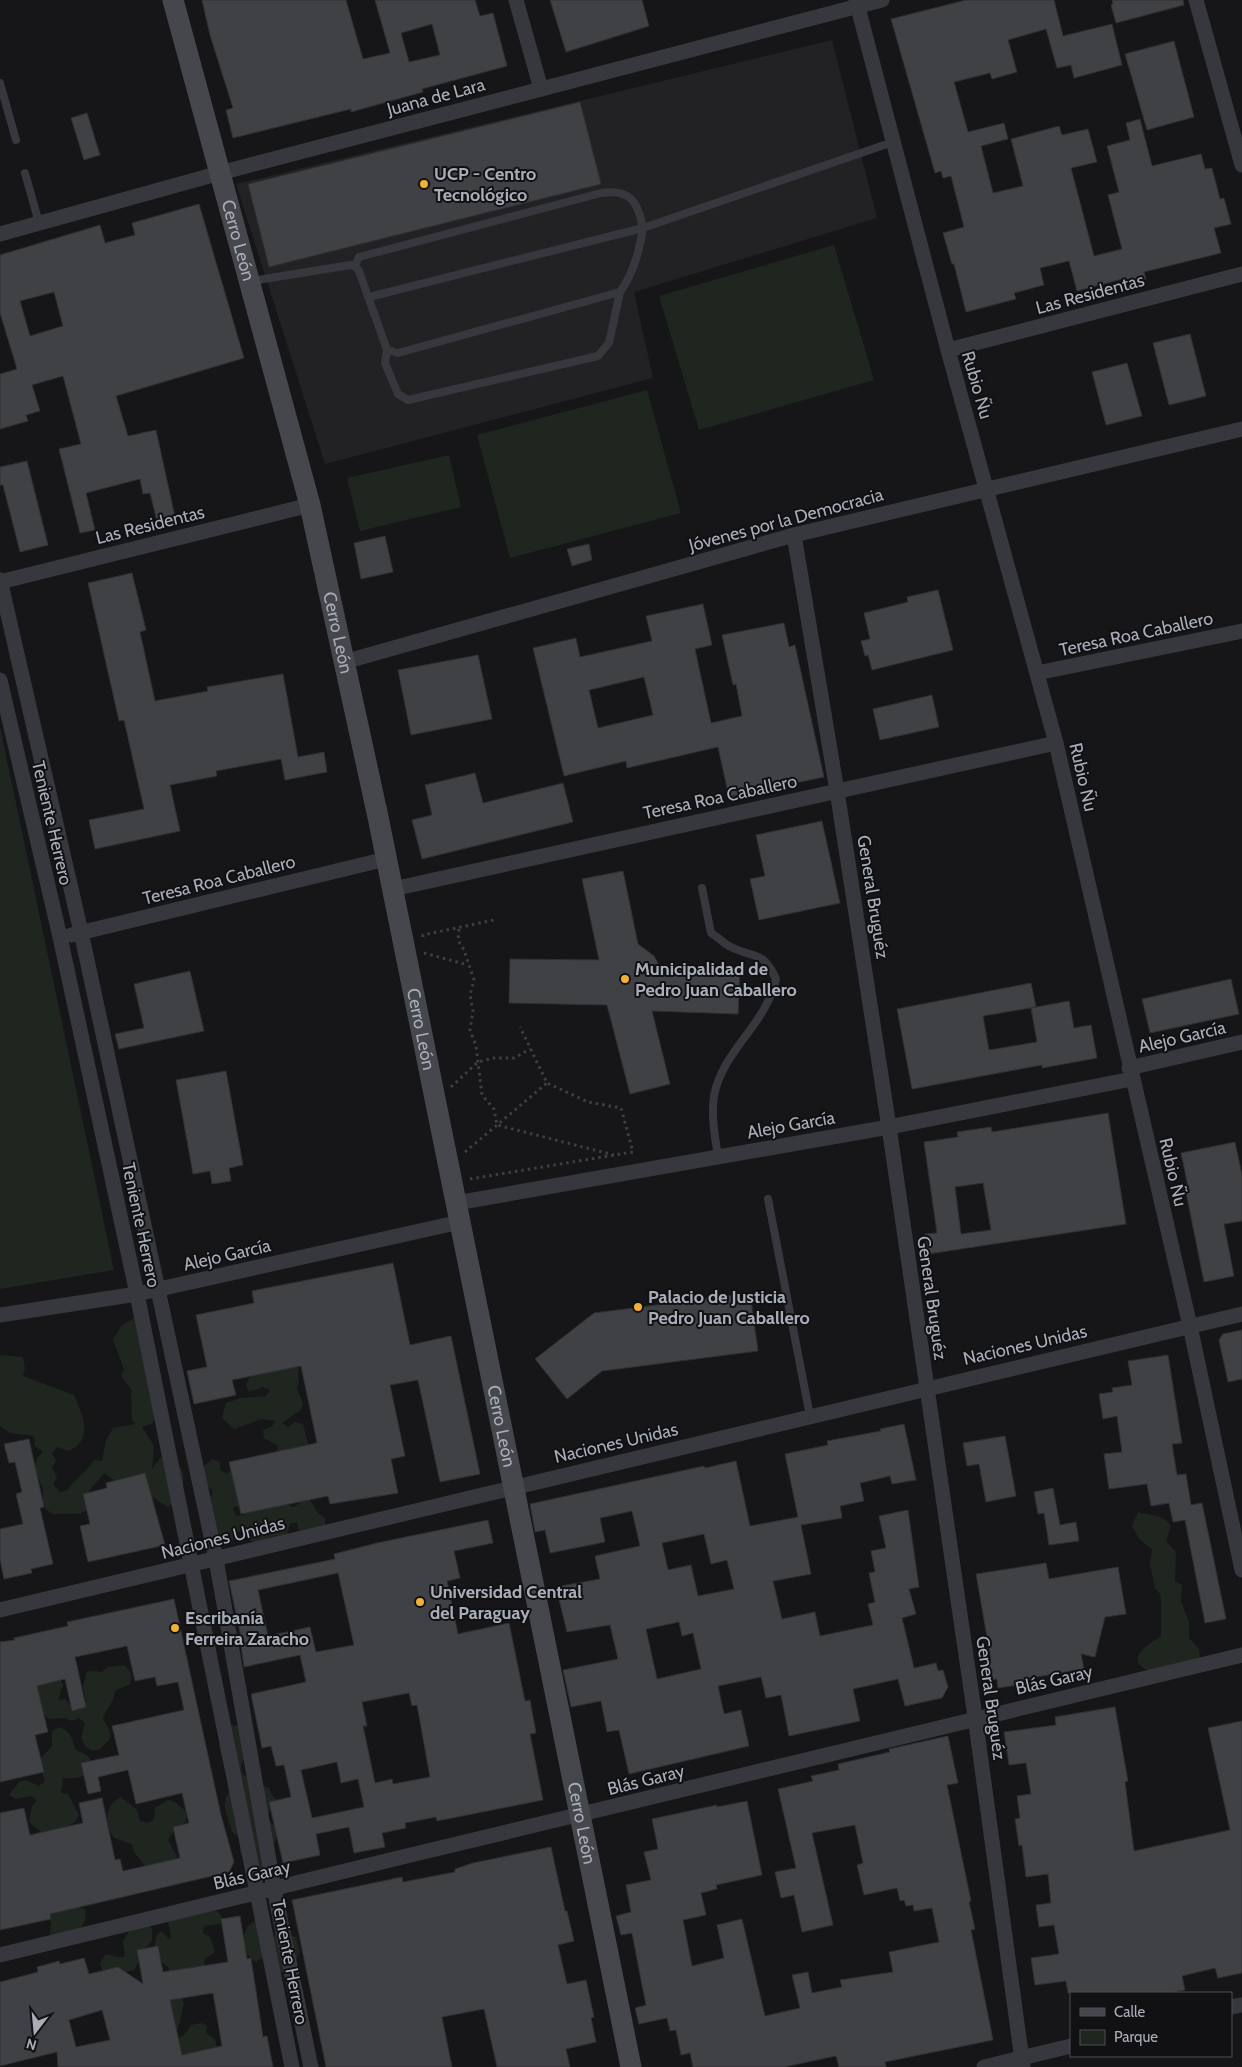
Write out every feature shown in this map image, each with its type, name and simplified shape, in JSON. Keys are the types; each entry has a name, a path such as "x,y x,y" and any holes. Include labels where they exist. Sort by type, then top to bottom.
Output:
{"street":[{"name":"Cerro León","path":"173,0 310,505 393,889 512,1487 631,2067"},
{"path":"516,0 541,89"},
{"name":"Juana de Lara","path":"0,234 220,173 541,89 857,3 882,0"},
{"path":"1196,0 1242,165"},
{"name":"Rubio Ñu","path":"857,3 948,350 1056,744 1190,1326 1242,1570"},
{"name":"Las Residentas","path":"948,350 1242,274"},
{"name":"Jóvenes por la Democracia","path":"344,662 794,535 1242,430"},
{"name":"Las Residentas","path":"0,582 310,505"},
{"name":"General Bruguéz","path":"794,535 890,1127 926,1388 975,1717 1022,2062"},
{"name":"Teniente Herrero","path":"0,582 81,932 216,1559 274,1889 311,2067"},
{"name":"Teresa Roa Caballero","path":"1038,674 1242,631"},
{"name":"Teniente Herrero","path":"0,680 60,937 137,1294 292,2067"},
{"path":"4,695 25,690"},
{"name":"Teresa Roa Caballero","path":"393,889 1056,744"},
{"name":"Teresa Roa Caballero","path":"60,937 386,859"},
{"path":"84,1048 104,1042"},
{"name":"Alejo García","path":"0,1315 137,1294 458,1213 718,1157 890,1127 1131,1074 1242,1042"},
{"name":"Naciones Unidas","path":"0,1610 1242,1314"},
{"path":"161,1412 183,1406"},
{"name":"Blás Garay","path":"0,1955 580,1815 975,1717 1242,1655"},
{"path":"227,1738 247,1734"},
{"name":"Teniente Herrero","path":"288,2046 305,2042"},
{"path":"984,2067 1022,2062 1070,2046"}],"lane":[{"path":"0,83 16,140"},
{"path":"369,297 643,228 893,142"},
{"path":"25,173 39,223"},
{"path":"612,191 630,196 639,210 643,228 639,253 630,277 620,292 609,343 598,356 408,400 398,394 385,363 387,350 356,266 359,257 601,192 612,191"},
{"path":"249,282 350,265 356,266"},
{"path":"387,350 398,354 620,292"},
{"path":"702,888 712,933 731,947 754,955 769,963 776,979 768,1005 725,1066 714,1094 713,1121 718,1157"},
{"path":"768,1199 810,1416"}],"path":[{"path":"422,944 423,935 459,929 494,920"},
{"path":"459,929 458,940 474,980 470,996 473,1011 470,1030 476,1046 482,1095 494,1108 497,1125"},
{"path":"423,962 421,952 469,965"},
{"path":"468,1170 469,1179 633,1152 621,1108 588,1102 547,1083 520,1027"},
{"path":"451,1087 478,1062 494,1058 514,1058 530,1049"},
{"path":"448,1077 453,1096"},
{"path":"465,1153 547,1083"},
{"path":"497,1125 615,1155"},
{"path":"463,1143 466,1162"}],"shaded area":[{"path":"832,40 877,218 634,292 653,378 325,464 236,184"}],"green space":[{"path":"834,245 874,380 699,430 659,296"},
{"path":"647,390 681,513 510,558 477,435"},
{"path":"449,455 461,507 360,531 347,478"},
{"path":"0,727 114,1270 0,1289"},
{"path":"134,1318 156,1416 153,1423 142,1427 154,1446 152,1469 161,1457 178,1463 184,1478 180,1494 168,1507 148,1494 140,1481 115,1481 104,1473 89,1491 88,1507 85,1511 76,1514 53,1514 43,1504 42,1486 34,1473 37,1458 43,1452 35,1446 34,1436 10,1433 0,1426 0,1355 23,1357 25,1369 23,1376 74,1395 83,1418 84,1433 82,1440 69,1451 57,1447 52,1453 56,1461 52,1467 57,1478 53,1484 60,1492 68,1490 94,1460 102,1461 106,1440 113,1428 135,1424 132,1420 131,1389 121,1376 124,1369 113,1340 121,1326"},
{"path":"298,1366 299,1381 297,1389 303,1403 301,1410 282,1423 288,1427 295,1422 303,1424 309,1447 314,1493 310,1500 318,1513 325,1518 325,1527 304,1534 298,1529 297,1522 290,1524 286,1539 256,1545 240,1531 234,1535 232,1543 225,1546 210,1540 211,1525 215,1519 208,1505 213,1491 201,1482 201,1468 213,1459 220,1462 220,1470 227,1474 233,1468 247,1503 233,1508 236,1516 244,1515 247,1509 286,1504 293,1507 300,1503 301,1495 278,1452 277,1445 264,1438 263,1430 271,1427 276,1421 262,1419 234,1429 222,1418 226,1403 241,1398 266,1396 270,1390 263,1387 249,1392 246,1385 249,1378 257,1374"},
{"path":"1138,1512 1161,1517 1171,1526 1166,1541 1176,1552 1175,1581 1182,1585 1181,1601 1189,1622 1189,1638 1199,1649 1200,1658 1157,1675 1140,1666 1138,1661 1138,1656 1141,1652 1161,1636 1161,1602 1160,1594 1155,1588 1150,1564 1152,1549 1140,1540 1132,1526"},
{"path":"124,1665 131,1673 130,1684 115,1691 112,1702 103,1718 110,1732 110,1739 99,1750 91,1750 85,1746 81,1738 85,1723 79,1718 72,1721 64,1718 49,1719 43,1713 30,1681 60,1679 63,1685 58,1700 65,1699 74,1710 82,1708 86,1701 83,1686 87,1671 102,1672 108,1667"},
{"path":"238,1725 244,1758 241,1765 242,1773 253,1782 269,1788 277,1800 265,1819 278,1827 279,1834 271,1848 268,1876 260,1879 245,1865 240,1851 243,1843 239,1836 232,1832 225,1805 227,1795 231,1790 219,1746 230,1726"},
{"path":"59,1727 69,1733 75,1749 88,1756 93,1762 82,1776 78,1778 63,1778 61,1793 68,1794 79,1815 75,1822 55,1835 41,1832 29,1822 32,1806 37,1801 32,1796 16,1799 9,1795 19,1782 26,1780 39,1786 45,1781 40,1766 41,1758 52,1746 52,1731"},
{"path":"121,1797 137,1810 140,1821 148,1823 154,1820 155,1808 168,1800 175,1802 187,1812 186,1822 176,1827 168,1840 177,1857 175,1860 146,1867 134,1852 132,1844 114,1838 109,1827 108,1815 112,1805"},
{"path":"79,1907 86,1910 85,1921 81,1928 52,1937 50,1934 51,1922 48,1919 54,1909"},
{"path":"205,1908 217,1911 222,1917 220,1924 204,1926 203,1933 210,1937 215,1952 205,1959 204,1970 170,1975 168,1967 161,1960 156,1950 155,1940 157,1935 161,1931 169,1939 171,1937 168,1922"},
{"path":"255,1921 270,1936 288,1934 296,1937 300,1952 293,1967 282,1972 273,1971 263,1957 256,1962 251,1958 245,1947 244,1935 246,1929"},
{"path":"149,1926 152,1929 152,1941 141,1952 134,1970 122,1973 102,1970 100,1963 106,1954 125,1957 123,1941 131,1928"},
{"path":"181,1997 184,2004 179,2026 175,2032 153,1999"},
{"path":"201,2023 207,2026 206,2033 215,2039 218,2054 192,2060 178,2050 177,2039 184,2035 191,2025"}],"building":[{"path":"202,0 346,0 363,59 390,53 375,0 475,0 480,16 493,13 507,66 422,89 423,92 351,112 351,109 233,138 226,110 233,108 210,35","holes":["432,24 440,55 409,62 401,33"]},
{"path":"550,0 642,0 649,26 566,52"},
{"path":"966,0 1054,0 1063,36 1112,24 1122,65 1074,78 1071,65 1057,68 1046,29 1008,40 1017,72 992,79 990,73 954,82 968,132 1004,123 1008,139 981,146 993,193 1023,186 1011,139 1059,126 1062,135 1088,129 1097,162 1071,168 1094,256 1122,249 1108,195 1119,192 1107,146 1130,140 1126,123 1140,119 1152,166 1201,154 1205,169 1212,168 1220,199 1224,198 1231,224 1214,228 1221,253 1144,272 1146,279 1127,284 1126,278 1077,291 1069,261 1040,268 1044,285 1014,293 1016,299 966,312 954,264 952,264 943,233 964,227 951,176 943,178 941,171 935,173 891,19"},
{"path":"1112,0 1183,0 1184,5 1116,23 1111,5 1113,4"},
{"path":"1174,41 1194,117 1147,130 1125,54"},
{"name":"UCP - Centro Tecnológico","path":"580,102 601,184 269,267 248,184"},
{"path":"87,113 100,155 84,160 71,118"},
{"path":"199,204 244,358 116,396 128,436 156,430 175,517 157,521 150,493 143,494 140,479 86,493 95,530 80,533 59,449 81,444 63,376 32,385 40,411 26,415 28,421 0,429 0,374 17,369 0,313 0,255 100,225 105,243 135,235 132,223","holes":["54,292 63,326 30,336 20,301"]},
{"path":"1190,334 1206,396 1169,405 1153,343"},
{"path":"1127,363 1142,416 1106,425 1092,372"},
{"path":"27,461 48,545 20,552 3,485 0,485 0,467"},
{"path":"385,536 393,572 361,579 354,543"},
{"path":"589,544 592,560 572,566 567,549"},
{"path":"132,573 146,630 140,632 155,701 208,691 207,687 283,674 298,757 324,752 327,772 285,780 281,759 216,771 217,776 170,785 180,831 95,849 89,820 144,809 124,720 119,721 88,583"},
{"path":"938,590 953,650 872,670 868,655 865,656 861,641 870,639 864,613 908,602 907,597"},
{"path":"703,604 712,645 695,649 711,723 742,716 736,684 733,685 722,635 784,623 789,647 795,645 824,777 729,797 718,747 627,768 626,761 564,776 533,648 576,638 580,657 652,641 646,616","holes":["644,677 653,715 598,728 589,690"]},
{"path":"478,655 492,719 411,735 398,670"},
{"path":"932,695 939,727 880,740 873,709"},
{"path":"475,773 483,803 563,783 573,822 422,859 412,820 432,815 425,785"},
{"path":"822,821 840,903 759,920 750,879 765,876 756,835"},
{"name":"Municipalidad de Pedro Juan Caballero","path":"623,871 638,944 654,956 659,965 740,968 738,1014 652,1011 670,1084 630,1094 607,1005 509,1003 510,959 599,960 582,879"},
{"path":"190,971 204,1031 119,1049 115,1034 144,1028 134,984"},
{"path":"1231,979 1239,1014 1150,1033 1142,999"},
{"path":"1031,983 1036,1007 983,1016 989,1050 1037,1042 1031,1008 1069,1001 1074,1028 1091,1025 1097,1058 1042,1068 1042,1065 912,1089 897,1009"},
{"path":"226,1071 243,1165 229,1168 231,1181 212,1184 210,1171 193,1174 176,1080"},
{"path":"1108,1113 1126,1224 928,1254 925,1234 937,1233 924,1142 958,1137 957,1132 991,1127 992,1132","holes":["983,1183 991,1230 961,1234 955,1187"]},
{"path":"1235,1142 1242,1175 1242,1221 1224,1224 1234,1276 1204,1282 1186,1192 1189,1191 1181,1153"},
{"path":"393,1263 410,1345 451,1336 480,1474 440,1482 418,1380 390,1385 405,1456 391,1459 398,1493 330,1504 328,1496 241,1514 229,1462 317,1443 301,1366 232,1380 236,1395 194,1404 187,1371 207,1367 196,1315 254,1303 252,1291"},
{"path":"750,1293 758,1351 602,1371 567,1399 535,1359 594,1313"},
{"path":"1242,1330 1242,1379 1228,1382 1219,1340 1223,1334"},
{"path":"1168,1355 1182,1443 1172,1444 1177,1475 1186,1474 1191,1505 1202,1503 1226,1619 1205,1623 1185,1520 1173,1522 1169,1503 1151,1506 1147,1484 1109,1489 1104,1454 1122,1452 1117,1416 1103,1419 1099,1394 1113,1392 1112,1388 1132,1385 1128,1361"},
{"path":"904,1424 916,1480 892,1484 890,1476 860,1483 864,1501 840,1506 842,1518 801,1525 811,1574 773,1581 782,1619 815,1612 820,1636 873,1625 868,1604 875,1602 869,1573 875,1572 871,1551 886,1548 879,1516 908,1510 919,1587 909,1589 916,1614 902,1618 914,1668 936,1663 938,1671 943,1670 948,1687 942,1698 905,1706 898,1679 853,1689 860,1721 789,1736 781,1695 766,1698 761,1677 718,1686 724,1714 741,1710 749,1746 629,1774 619,1730 607,1732 601,1701 571,1707 563,1670 618,1659 610,1625 567,1632 556,1587 600,1579 595,1556 640,1546 632,1511 600,1518 605,1542 550,1553 545,1530 535,1532 530,1504 704,1466 705,1468 736,1461 750,1526 798,1517 785,1454 828,1445 827,1441 881,1431 880,1429","holes":["704,1534 711,1564 727,1560 734,1589 698,1596 691,1565 668,1570 662,1543","679,1622 682,1636 693,1633 701,1669 657,1679 646,1629"]},
{"path":"1005,1436 1016,1496 986,1502 979,1464 967,1466 963,1443"},
{"path":"29,1439 44,1507 40,1508 53,1564 31,1569 32,1573 4,1579 0,1559 0,1529 23,1524 16,1494 22,1492 15,1462 9,1463 4,1444"},
{"path":"145,1473 165,1545 88,1562 80,1526 90,1524 83,1494 107,1488 106,1483"},
{"path":"1053,1488 1060,1525 1076,1522 1079,1541 1049,1545 1044,1513 1038,1514 1034,1492"},
{"path":"488,1520 493,1543 454,1551 460,1578 447,1581 458,1634 509,1623 525,1701 530,1700 536,1733 530,1734 543,1800 437,1821 436,1817 405,1823 406,1828 382,1833 385,1847 354,1853 349,1827 316,1834 320,1855 283,1863 269,1802 291,1797 284,1765 276,1766 271,1746 262,1748 251,1694 306,1682 300,1655 244,1667 241,1646 243,1646 229,1581 335,1559 334,1554","holes":["338,1573 354,1645 316,1652 310,1627 268,1636 258,1590","409,1693 412,1706 417,1705 430,1777 393,1784 392,1779 375,1783 363,1726 367,1726 362,1702","337,1762 341,1783 358,1779 364,1807 312,1818 301,1770"]},
{"path":"1046,1563 1049,1579 1118,1567 1126,1614 1105,1617 1095,1657 1081,1654 1084,1669 1024,1679 1024,1684 998,1688 997,1679 987,1681 984,1661 991,1660 976,1574"},
{"path":"174,1599 221,1815 234,1862 229,1872 50,1914 51,1919 0,1930 0,1813 24,1808 30,1835 83,1823 79,1803 102,1798 115,1860 120,1859 123,1871 180,1858 173,1827 189,1823 182,1793 136,1804 128,1770 98,1777 101,1791 88,1794 81,1763 119,1755 112,1726 184,1710 178,1682 157,1686 155,1677 135,1681 127,1646 75,1657 86,1707 72,1711 65,1679 37,1686 48,1732 35,1735 44,1772 0,1782 0,1642 68,1626 67,1622"},
{"path":"1115,1707 1128,1781 1125,1782 1134,1851 1230,1830 1208,1728 1242,1721 1242,1973 1218,1978 1215,1968 1182,1976 1185,1990 1174,1992 1068,1993 1066,1981 1035,1985 1031,1958 1059,1954 1054,1925 1039,1927 1036,1905 1051,1903 1048,1874 1026,1877 1022,1845 1019,1846 1015,1819 1020,1818 1017,1796 1031,1794 1026,1763 1009,1765 1004,1732 1056,1725 1055,1717"},
{"path":"948,1736 958,1783 947,1785 971,1901 969,1902 975,1929 971,1930 993,2040 885,2062 886,2067 839,2067 836,2056 784,2067 693,2067 690,2053 681,2055 676,2030 670,2031 667,2018 639,2024 635,2008 646,2005 632,1933 621,1935 616,1916 631,1912 626,1885 651,1880 644,1852 658,1849 652,1819 717,1805 717,1807 747,1801 762,1875 716,1885 717,1889 701,1893 706,1915 683,1920 692,1966 724,1958 717,1925 742,1919 765,2016 800,2008 792,1975 808,1972 812,1993 842,1987 840,1980 893,1972 889,1952 939,1942 932,1908 914,1911 913,1905 906,1906 904,1900 900,1901 897,1888 864,1895 857,1865 863,1863 855,1825 812,1833 833,1925 802,1932 794,1895 781,1898 775,1872 796,1868 778,1789 813,1781 811,1776 839,1770 838,1764 890,1752 889,1749"},
{"path":"551,1847 565,1911 567,1911 574,1941 558,1945 567,1984 586,1980 594,2017 591,2018 596,2042 566,2049 570,2067 497,2067 484,2009 442,2017 452,2067 326,2067 292,1900 402,1877 403,1882 455,1872 455,1869 473,1863"},
{"path":"240,1916 247,1959 251,1958 263,2037 267,2036 273,2067 58,2067 57,2052 0,2066 0,1982 38,1972 37,1967 59,1961 60,1964 84,1958 89,1974 118,1967 143,1984 137,1950 158,1946 163,1972 228,1962 221,1919","holes":["213,1993 222,2046 182,2055 170,2000","102,2010 110,2040 76,2047 69,2020"]}],"place":[{"name":"UCP - Centro Tecnológico","path":"424,184"},
{"name":"Municipalidad de Pedro Juan Caballero","path":"625,979"},
{"name":"Palacio de Justicia Pedro Juan Caballero","path":"638,1307"},
{"name":"Universidad Central del Paraguay","path":"420,1602"},
{"name":"Escribanía Ferreira Zaracho","path":"175,1628"}]}
